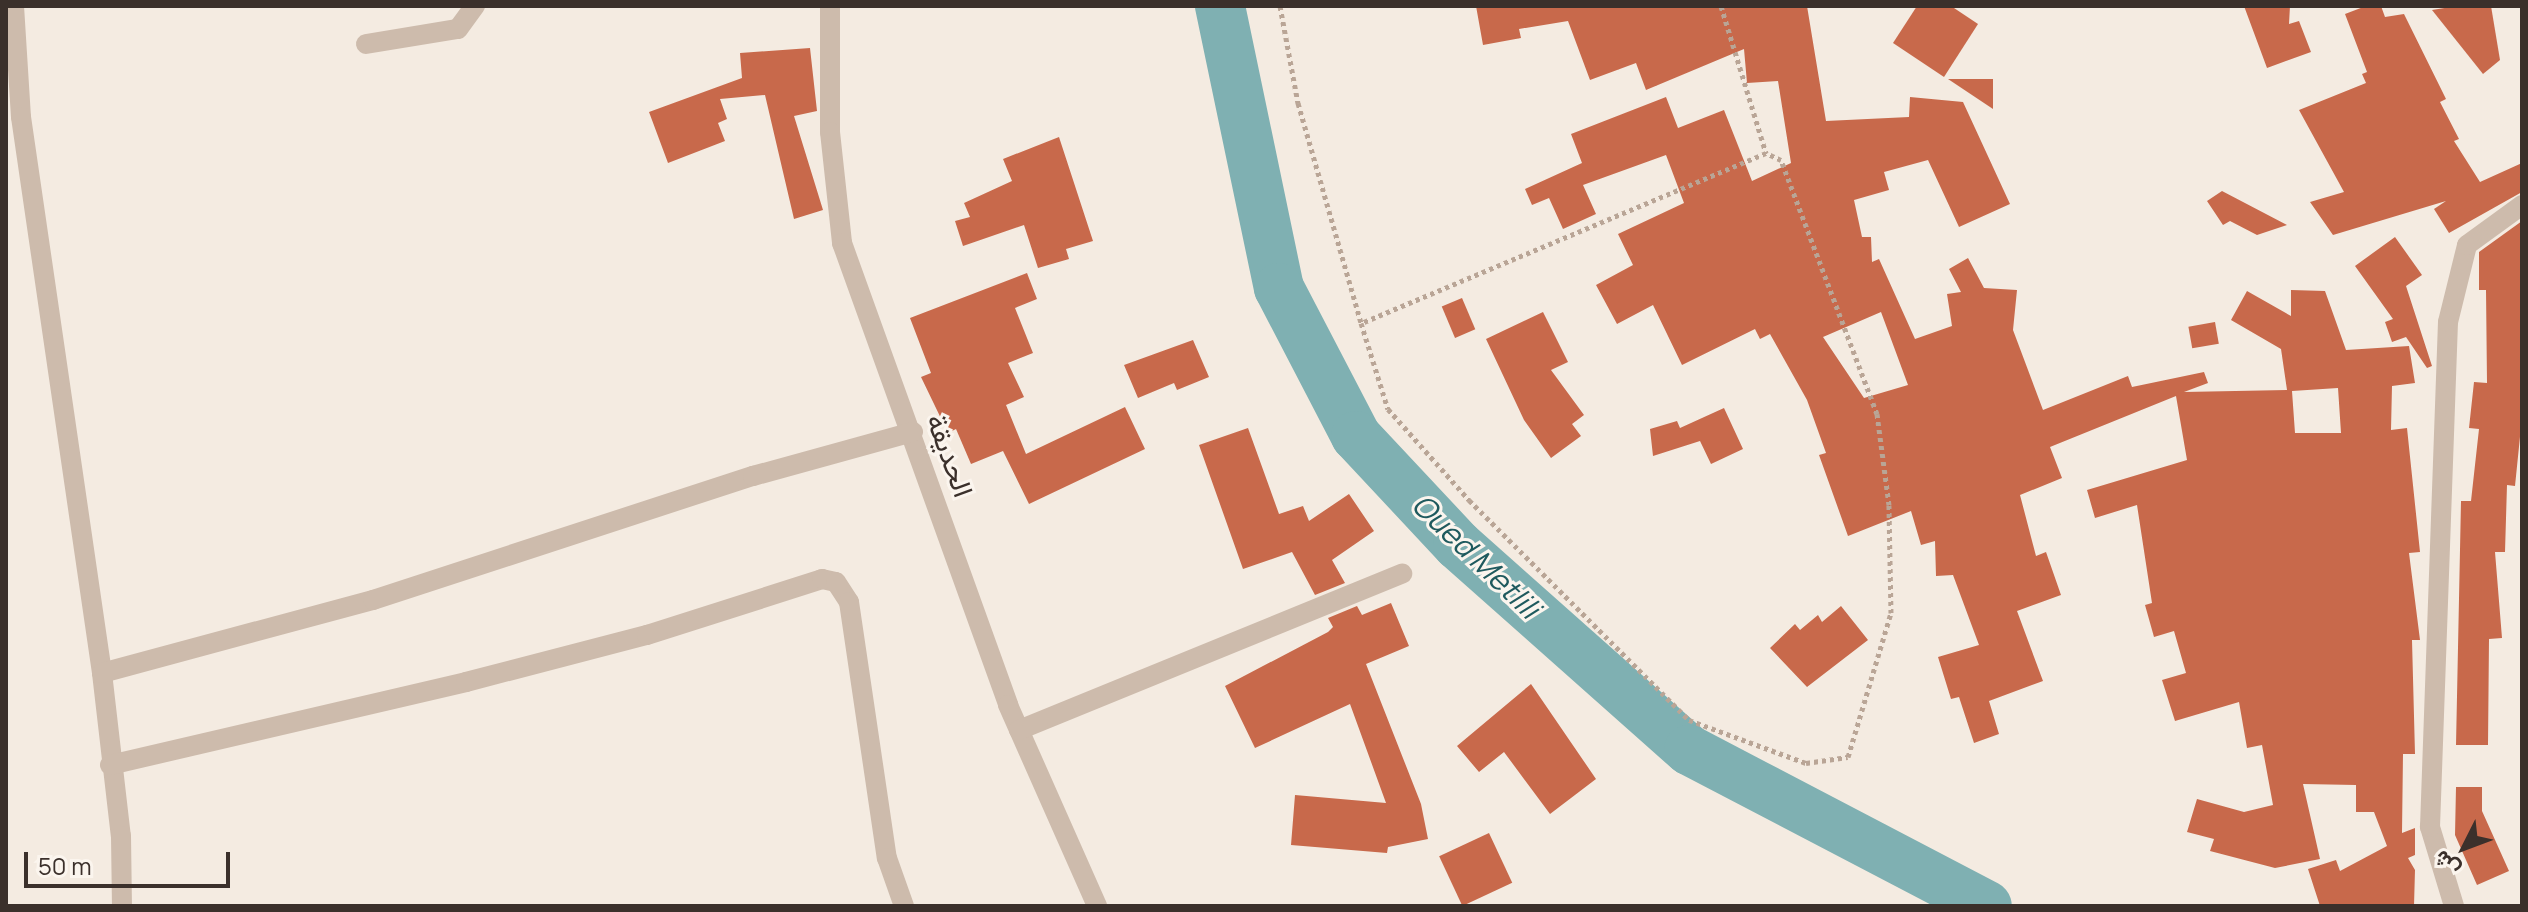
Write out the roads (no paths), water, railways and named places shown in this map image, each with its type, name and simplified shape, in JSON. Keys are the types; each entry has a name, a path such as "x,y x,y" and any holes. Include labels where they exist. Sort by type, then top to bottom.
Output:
{"street":[{"path":"14,6 21,117 102,673 110,765 121,836 122,906"},
{"path":"366,44 458,29 475,6"},
{"name":"الحديقة","path":"830,6 830,132 842,243 1019,730 1097,906"},
{"path":"2454,906 2430,827 2448,322 2467,245 2522,205"},
{"path":"102,673 373,600 753,476 913,432"},
{"path":"1019,730 1402,574"},
{"path":"110,765 511,671 647,635 822,579 836,582 849,602 887,858 904,906"}],"waterway":[{"name":"Oued Metlili","path":"1220,6 1279,288 1356,436 1458,545 1689,750 1987,906"}]}
